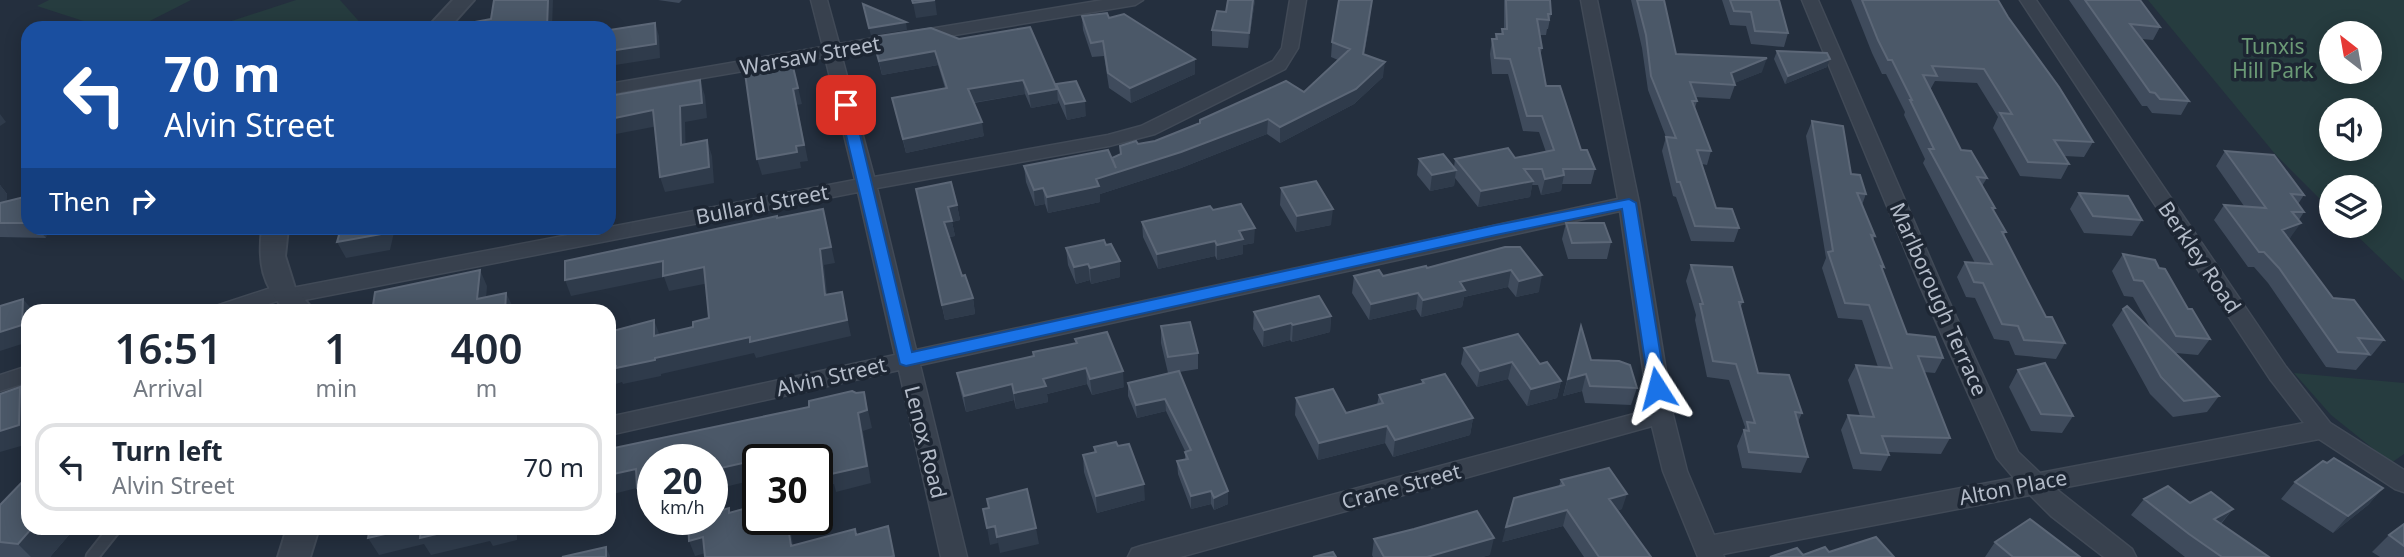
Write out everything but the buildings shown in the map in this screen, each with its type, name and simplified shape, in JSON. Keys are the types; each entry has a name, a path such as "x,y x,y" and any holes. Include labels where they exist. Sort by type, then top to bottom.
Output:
{"street":[{"path":"444,21 464,0"},
{"name":"Lenox Road","path":"819,0 866,184 954,557"},
{"name":"Warsaw Street","path":"616,88 833,52 992,21 1135,0"},
{"name":"Bullard Street","path":"616,234 866,184 1109,140 1148,130 1279,65 1290,48 1298,0"},
{"path":"1589,0 1629,203 1661,415 1675,471 1708,552"},
{"name":"Marlborough Terrace","path":"1810,0 1926,273 2009,458 2032,484 2060,509 2123,557"},
{"name":"Berkley Road","path":"2028,0 2278,373 2322,429 2404,482"},
{"name":"Alvin Street","path":"616,424 1629,203"},
{"path":"274,235 272,256 291,300"},
{"name":"Bullard Street","path":"268,304 613,235"},
{"path":"0,383 21,376"},
{"name":"Crane Street","path":"1141,557 1661,415"},
{"name":"Alton Place","path":"1708,552 2032,484 2322,429"},
{"path":"293,557 301,535"}],"lane":[{"path":"92,557 109,535"}],"green space":[{"path":"49,0 191,0 150,21 83,21 37,6"},
{"path":"296,0 340,0 359,21 232,21"},
{"name":"Tunxis Hill Park","path":"2148,0 2404,0 2404,281 2359,238 2382,238 2382,175 2319,175 2319,198 2275,154"},
{"path":"2294,373 2404,383 2404,454 2391,463 2331,415"}],"route":[{"path":"846,105 906,359 1629,203 1657,388"}]}
